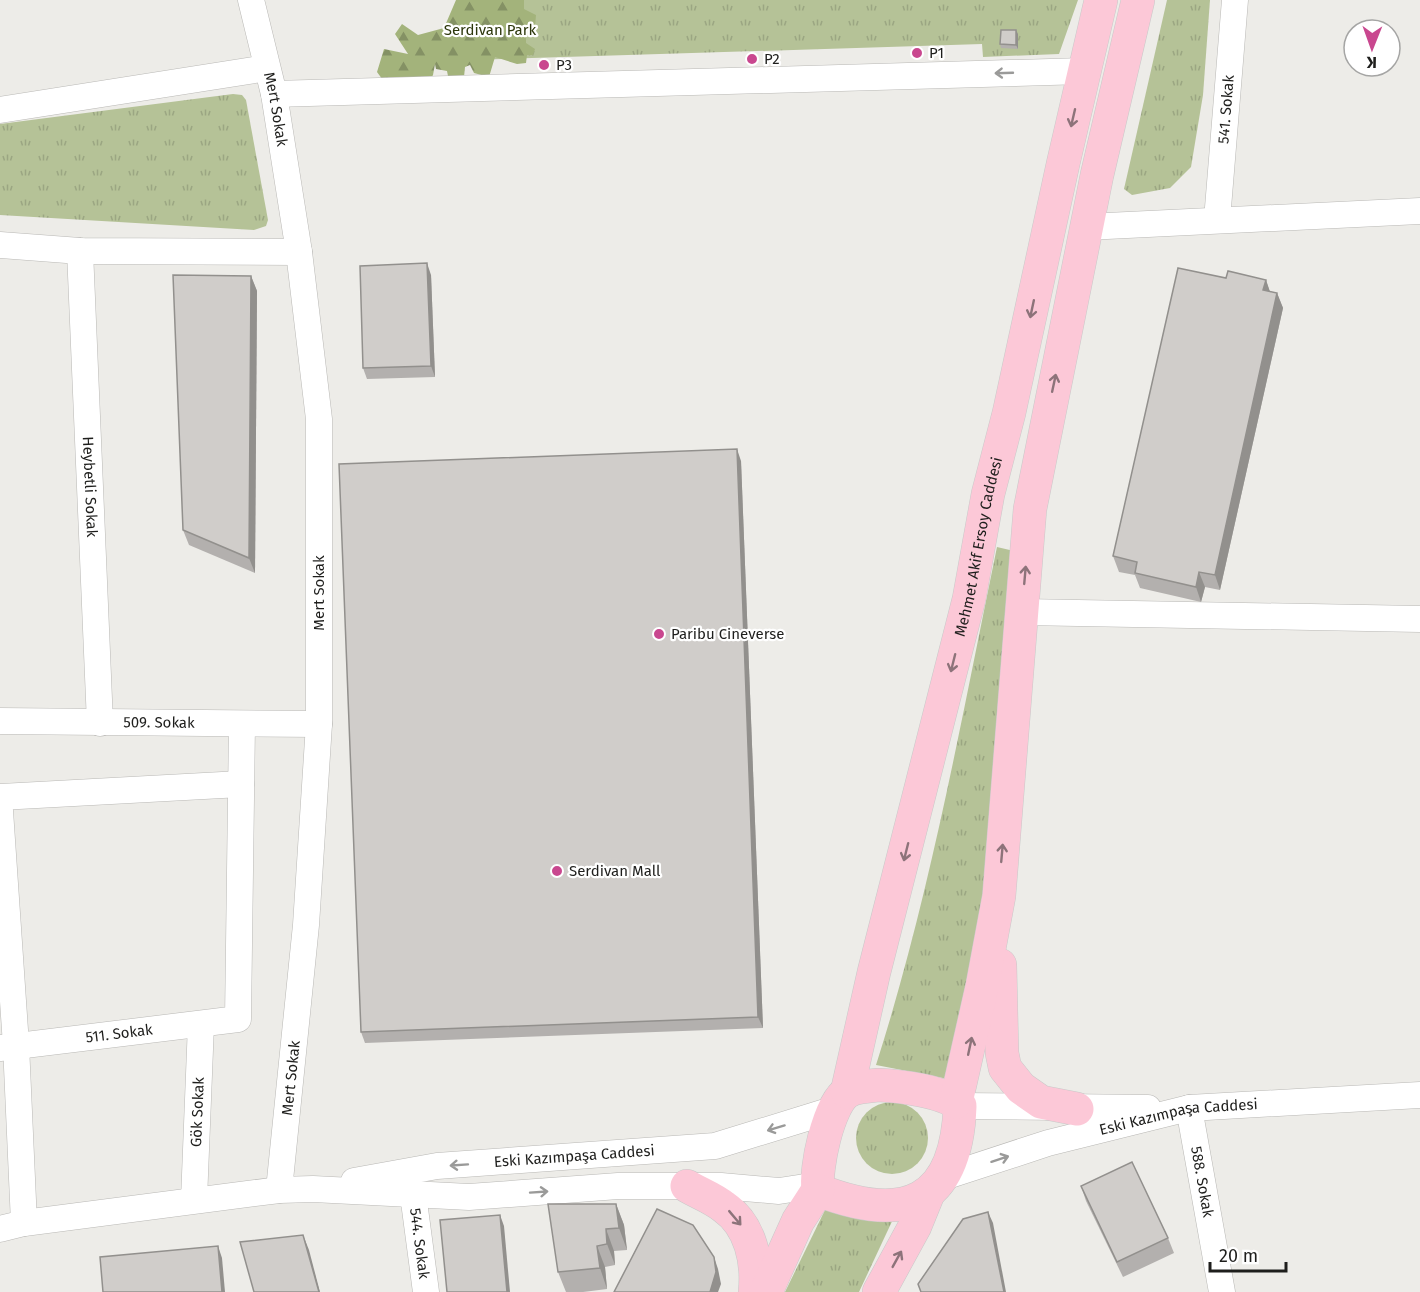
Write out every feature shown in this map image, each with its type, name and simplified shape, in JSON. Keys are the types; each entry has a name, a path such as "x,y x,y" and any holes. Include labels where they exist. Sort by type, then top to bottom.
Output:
{"main road":[{"name":"Mehmet Akif Ersoy Caddesi","path":"840,1101 969,599 988,495 1009,413 1101,0"},
{"path":"1077,1109 1041,1102 1021,1088 1005,1068 1002,1053 999,896 1030,509 1086,227 1138,0"},
{"path":"879,1292 936,1186 952,1163 958,1104 999,896"},
{"path":"766,1292 798,1221 818,1187 840,1101 879,1085 903,1087 958,1104"},
{"path":"687,1186 725,1207 741,1224 752,1246 757,1273 755,1292"},
{"path":"818,1187 843,1200 890,1206 910,1203 936,1186"}],"street":[{"name":"Mert Sokak","path":"251,0 274,94 299,252 319,419 319,724 306,925 279,1190"},
{"name":"541. Sokak","path":"1217,220 1235,0"},
{"path":"0,110 267,68"},
{"path":"274,94 1084,71"},
{"path":"1086,227 1420,211"},
{"path":"0,245 80,251 299,252"},
{"name":"Heybetli Sokak","path":"80,251 99,723"},
{"path":"1022,612 1420,619"},
{"name":"509. Sokak","path":"0,721 319,724"},
{"path":"0,797 241,784 242,724"},
{"name":"511. Sokak","path":"8,1046 238,1019 241,784"},
{"path":"0,811 12,1226"},
{"name":"Gök Sokak","path":"194,1200 201,1024"},
{"name":"Eski Kazımpaşa Caddesi","path":"936,1186 1048,1143 1189,1108 1420,1095"},
{"name":"Eski Kazımpaşa Caddesi","path":"313,1189 437,1166 715,1146 840,1101"},
{"path":"958,1104 1077,1109 1189,1108"},
{"name":"588. Sokak","path":"1189,1108 1222,1292"},
{"name":"Eski Kazımpaşa Caddesi","path":"12,1226 279,1190 313,1189 469,1197 618,1186 687,1186 779,1191 818,1187"},
{"name":"544. Sokak","path":"413,1194 426,1292"}],"green space":[{"path":"456,0 524,0 524,9 536,15 535,27 526,25 526,43 535,49 533,55 527,55 526,63 517,64 495,57 489,77 474,73 470,65 465,67 464,77 448,76 447,71 436,69 435,64 433,75 425,89 388,87 377,72 384,49 408,54 395,34 402,24 418,35 444,28"},
{"name":"Serdivan Park","path":"472,0 1078,0 1059,54 983,57 982,44 439,61"},
{"path":"1167,0 1210,0 1203,95 1191,167 1170,188 1132,195 1124,189"},
{"path":"233,94 242,95 246,100 268,220 266,226 254,230 0,215 0,124"},
{"path":"997,547 1014,551 1000,810 948,1079 876,1065 929,873"},
{"path":"899,1102 918,1112 926,1124 928,1138 926,1152 918,1164 906,1172 885,1174 866,1164 858,1152 856,1131 866,1112 878,1104"},
{"path":"825,1210 895,1215 859,1292 785,1292"}],"building":[{"path":"1001,30 1016,30 1016,45 1000,44"},
{"path":"427,263 431,366 363,368 360,266"},
{"path":"1178,268 1226,278 1228,271 1266,280 1263,290 1277,293 1215,575 1199,572 1196,587 1135,573 1137,562 1113,556"},
{"path":"173,275 251,276 249,558 183,530"},
{"name":"Serdivan Mall","path":"737,449 758,1017 361,1032 339,464"},
{"path":"1132,1162 1168,1238 1117,1262 1081,1186"},
{"path":"548,1204 616,1204 619,1228 606,1229 607,1244 597,1246 600,1268 558,1272"},
{"path":"657,1209 693,1225 714,1257 716,1272 710,1292 614,1292"},
{"path":"988,1212 1004,1292 921,1292 918,1284 963,1219"},
{"path":"500,1215 507,1292 447,1292 440,1220"},
{"path":"303,1235 319,1292 254,1292 240,1242"},
{"path":"218,1246 222,1292 103,1292 100,1257"}],"place":[{"name":"P1","path":"917,53"},
{"name":"P2","path":"752,59"},
{"name":"P3","path":"544,65"},
{"name":"Paribu Cineverse","path":"659,634"},
{"name":"Serdivan Mall","path":"557,871"}]}
